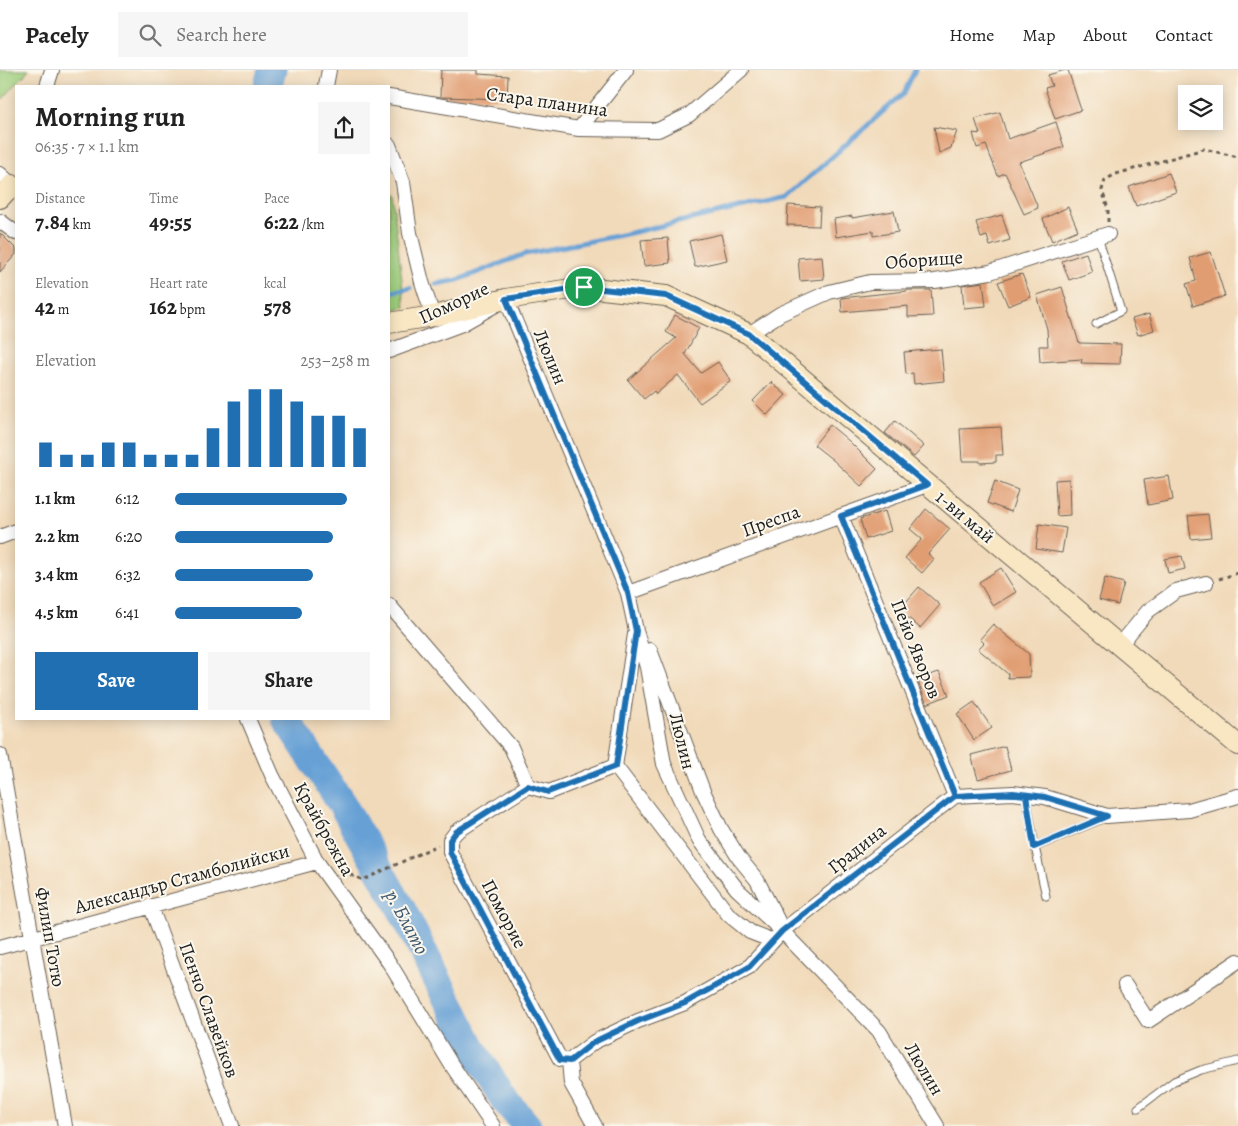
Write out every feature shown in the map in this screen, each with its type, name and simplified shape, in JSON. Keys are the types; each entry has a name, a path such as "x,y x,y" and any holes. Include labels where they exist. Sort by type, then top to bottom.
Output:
{"street":[{"path":"47,85 52,70"},
{"path":"326,85 329,70"},
{"path":"579,129 626,70"},
{"name":"Стара планина","path":"390,98 579,129 658,130 689,115 741,70"},
{"path":"390,148 403,182 410,233 422,282 433,316"},
{"path":"0,221 15,232"},
{"name":"Оборище","path":"749,334 780,314 829,292 870,282 935,281 990,272 1103,236"},
{"name":"1-ви май","path":"390,323 433,316 506,299 584,287 666,296 749,334 1238,745"},
{"name":"Поморие","path":"390,351 462,324 506,299"},
{"name":"Люлин","path":"506,299 628,593 636,631 647,667 664,764 699,840 737,889 778,936 879,1031 936,1126"},
{"name":"Преспа","path":"628,593 927,485"},
{"name":"Пейо Яворов","path":"841,516 955,796"},
{"path":"0,537 15,531"},
{"path":"1119,646 1148,611 1176,591 1206,582"},
{"path":"390,606 510,747 528,786 548,792 616,766"},
{"path":"631,610 644,632 703,791 721,829 739,858 757,880 778,936"},
{"path":"636,631 616,766 728,914 750,932 778,936"},
{"name":"Крайбрежна","path":"248,720 272,775 316,862 390,964 451,1064 493,1126"},
{"name":"Филип Тотю","path":"0,755 31,939 66,1126"},
{"path":"450,840 456,832 528,786"},
{"path":"955,796 1013,793 1045,797 1107,816 1189,810 1238,796"},
{"name":"Градина","path":"778,936 955,796"},
{"name":"Поморие","path":"450,840 450,852 555,1051 560,1060 570,1061"},
{"name":"Александър Стамболийски","path":"0,947 316,862"},
{"name":"Пенчо Славейков","path":"150,907 232,1126"},
{"path":"595,1126 571,1083 570,1061 594,1042 638,1021 685,1003 749,967 778,936"},
{"path":"1125,985 1148,1020 1238,961"}],"lane":[{"path":"1096,324 1122,311 1103,236"},
{"path":"1026,795 1034,847 1046,896"},
{"path":"1034,847 1107,816"},
{"path":"1138,1108 1174,1081 1201,1070 1238,1061"}],"path":[{"path":"1103,236 1108,209 1102,190 1105,180 1116,174 1204,149 1238,157"},
{"path":"1206,582 1238,573"},
{"path":"363,880 450,840"}],"green space":[{"path":"0,70 29,70 15,85 0,102"},
{"path":"390,194 392,194 405,307 390,310"}],"building":[{"path":"441,70 478,70 478,74 508,76 507,99 440,97"},
{"path":"1068,70 1081,110 1055,119 1045,88 1052,86 1048,75"},
{"path":"1000,112 1008,139 1056,122 1064,147 1019,162 1038,208 1024,214 1005,173 998,176 986,145 977,148 973,133 980,134 975,119"},
{"path":"934,127 957,131 951,148 939,153"},
{"path":"1169,173 1176,192 1136,206 1129,187"},
{"path":"788,205 820,207 819,226 787,225"},
{"path":"1068,207 1078,230 1052,241 1043,219"},
{"path":"894,211 898,232 873,236 873,231 836,237 834,219"},
{"path":"1002,215 1010,240 990,246 987,236 981,238 976,222"},
{"path":"0,233 15,248 15,255 0,272"},
{"path":"721,234 727,260 695,267 689,241"},
{"path":"668,238 670,263 644,266 641,240"},
{"path":"1211,252 1225,296 1193,306 1186,284 1196,281 1190,258"},
{"path":"1086,253 1092,272 1069,280 1062,261"},
{"path":"822,256 824,279 800,281 798,258"},
{"path":"1022,274 1031,297 1008,306 998,282"},
{"path":"983,282 986,306 964,308 962,285"},
{"path":"1062,287 1079,343 1121,344 1120,364 1081,363 1082,359 1040,362 1039,346 1048,346 1047,329 1037,295"},
{"path":"907,290 931,290 933,316 908,317 908,306 842,312 841,298"},
{"path":"1149,314 1154,330 1138,335 1132,319"},
{"path":"675,315 699,328 685,354 701,373 718,362 731,381 700,403 678,375 656,394 654,391 644,399 628,380 676,338 666,332"},
{"path":"941,349 944,381 914,384 913,373 906,374 904,352"},
{"path":"771,382 786,395 767,415 753,401"},
{"path":"895,421 924,446 914,457 885,433"},
{"path":"830,425 877,469 861,486 814,445"},
{"path":"1001,427 1003,455 996,455 996,462 962,461 960,429"},
{"path":"1169,476 1173,500 1148,505 1144,480"},
{"path":"1069,479 1070,515 1057,516 1055,480"},
{"path":"995,481 1018,490 1011,512 987,503"},
{"path":"926,509 950,529 928,554 934,559 922,573 905,558 922,539 910,529"},
{"path":"885,511 891,531 866,539 860,519"},
{"path":"1208,514 1211,537 1191,539 1188,516"},
{"path":"1039,524 1066,528 1062,553 1036,549"},
{"path":"1182,556 1185,569 1168,573 1165,559"},
{"path":"1001,568 1016,592 993,606 979,582"},
{"path":"1105,578 1124,583 1118,605 1099,600"},
{"path":"919,587 940,605 920,628 899,610"},
{"path":"993,624 1029,654 1030,677 1008,678 1008,674 978,649 984,643 980,639"},
{"path":"928,672 930,675 939,672 949,695 927,704 916,677"},
{"path":"974,702 992,728 974,740 957,714"},
{"path":"1005,746 1011,770 978,779 971,755"}],"waterway":[{"name":"р. Блато","path":"268,85 272,70"},
{"path":"436,284 458,280 525,254 626,234 787,197 904,93 915,70"},
{"path":"390,292 410,288"},
{"name":"р. Блато","path":"287,720 342,804 403,912 472,1048 504,1099 527,1126"}],"route":[{"path":"584,287 506,299 628,593 636,631 616,766 548,792 528,786 456,832 450,840 450,852 555,1051 560,1060 570,1061 594,1042 638,1021 685,1003 749,967 782,931 955,796 1013,793 1045,797 1107,816 1034,847 1026,795 1013,793 984,795 955,796 841,516 927,485 749,334 666,296 584,287"}]}
